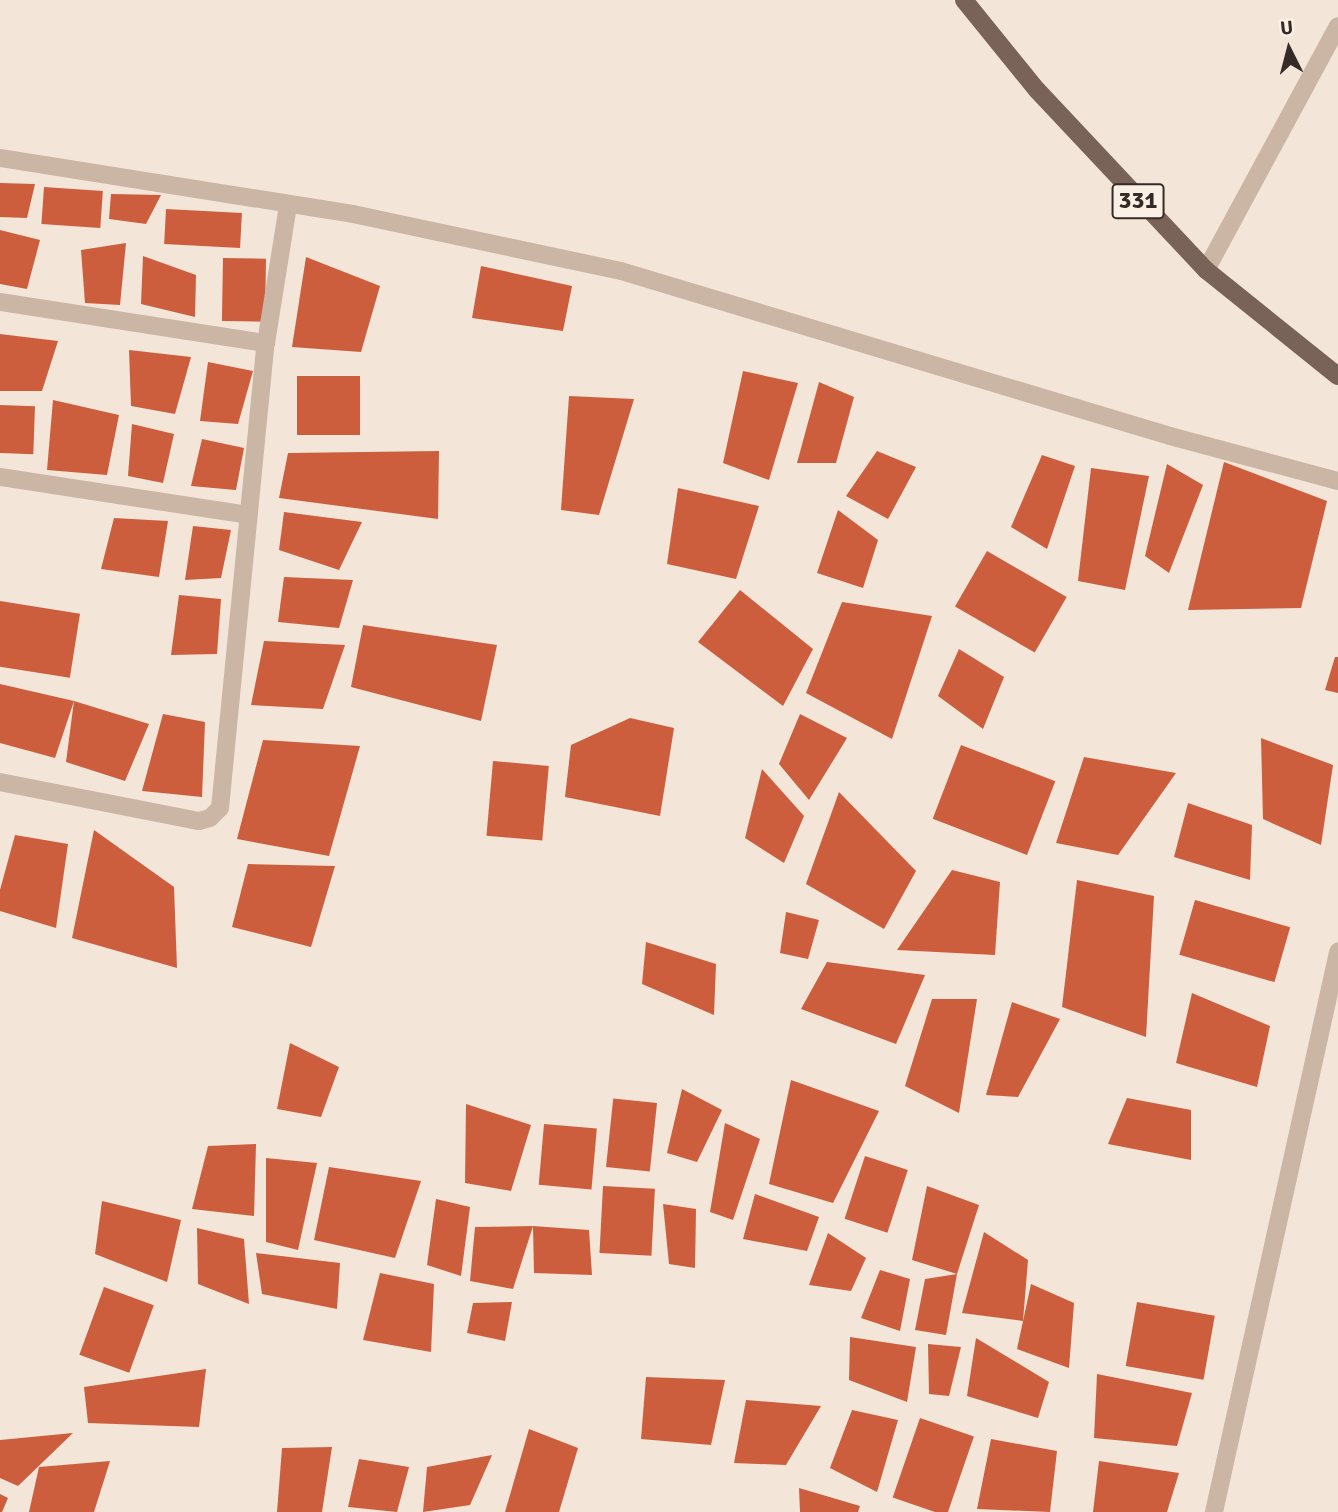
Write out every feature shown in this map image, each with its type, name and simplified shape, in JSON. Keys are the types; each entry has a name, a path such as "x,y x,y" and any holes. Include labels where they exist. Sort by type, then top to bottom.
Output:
{"main road":[{"name":"331","path":"964,0 1037,90 1206,270 1338,376"}],"street":[{"path":"1206,270 1338,26"},
{"path":"0,158 353,214 621,271 1170,436 1338,481"},
{"path":"0,782 199,821 216,813 220,808 265,343 288,205"},
{"path":"0,302 265,343"},
{"path":"0,477 248,514"},
{"path":"1219,1509 1247,1357 1338,952"}],"building":[{"path":"0,183 35,184 27,218 0,217"},
{"path":"44,187 103,191 100,228 41,224"},
{"path":"111,194 161,195 146,224 109,219"},
{"path":"166,209 242,213 240,248 164,244"},
{"path":"0,230 40,240 27,289 0,284"},
{"path":"126,243 120,305 85,303 81,250"},
{"path":"143,256 196,275 195,317 141,304"},
{"path":"306,257 380,286 361,352 292,347"},
{"path":"223,258 266,259 265,322 222,321"},
{"path":"481,266 572,286 563,331 472,318"},
{"path":"0,334 58,341 42,391 0,391"},
{"path":"129,350 191,357 175,414 131,406"},
{"path":"208,362 253,371 238,424 200,421"},
{"path":"743,371 798,383 769,480 723,463"},
{"path":"297,376 360,376 360,435 297,435"},
{"path":"819,382 854,397 836,463 797,463"},
{"path":"569,396 634,399 599,515 561,510"},
{"path":"53,400 119,415 107,475 47,470"},
{"path":"0,405 35,406 33,454 0,453"},
{"path":"132,424 174,434 163,483 128,476"},
{"path":"202,439 244,448 236,490 191,486"},
{"path":"439,451 438,519 279,498 288,453"},
{"path":"877,451 916,467 888,519 846,496"},
{"path":"1042,455 1075,466 1047,549 1011,527"},
{"path":"1224,462 1327,501 1301,608 1188,610"},
{"path":"1167,464 1203,485 1169,573 1145,556"},
{"path":"1091,468 1149,476 1125,590 1078,581"},
{"path":"678,488 759,506 736,579 667,564"},
{"path":"838,510 878,540 863,588 817,573"},
{"path":"284,512 362,522 339,570 279,550"},
{"path":"114,518 168,521 159,577 101,569"},
{"path":"193,526 231,530 221,578 185,580"},
{"path":"987,551 1067,597 1035,652 955,606"},
{"path":"284,577 353,580 339,628 278,622"},
{"path":"740,590 813,649 783,706 698,642"},
{"path":"179,595 221,599 217,654 171,655"},
{"path":"0,601 80,614 70,678 0,667"},
{"path":"842,602 932,616 892,739 806,693"},
{"path":"363,625 497,645 481,721 351,687"},
{"path":"264,641 345,645 323,709 251,705"},
{"path":"959,649 1004,677 983,729 938,696"},
{"path":"1335,657 1338,657 1338,693 1325,690"},
{"path":"0,684 74,701 55,758 0,743"},
{"path":"74,701 149,724 125,781 66,762"},
{"path":"163,714 205,722 202,797 142,791"},
{"path":"800,714 847,738 809,800 779,764"},
{"path":"630,718 674,728 660,816 565,797 571,745"},
{"path":"1261,738 1333,765 1321,845 1263,819"},
{"path":"263,740 360,746 329,856 237,839"},
{"path":"961,745 1055,781 1027,855 933,819"},
{"path":"1084,757 1176,773 1118,855 1056,843"},
{"path":"493,761 549,766 542,841 486,836"},
{"path":"762,769 804,816 784,863 745,838"},
{"path":"839,792 916,871 884,929 806,884"},
{"path":"1188,803 1252,825 1250,880 1174,857"},
{"path":"94,830 174,887 177,968 72,938"},
{"path":"15,835 68,844 56,928 0,911 0,890"},
{"path":"248,864 335,866 311,947 232,927"},
{"path":"952,870 1000,882 995,955 897,950"},
{"path":"1077,880 1154,896 1146,1037 1062,1007"},
{"path":"1195,900 1290,927 1274,982 1179,955"},
{"path":"786,912 819,920 808,959 780,953"},
{"path":"646,942 716,964 714,1015 642,984"},
{"path":"827,962 925,975 896,1044 801,1009"},
{"path":"1192,993 1270,1026 1257,1087 1176,1063"},
{"path":"932,999 977,999 959,1113 905,1086"},
{"path":"1012,1002 1060,1019 1018,1097 986,1095"},
{"path":"290,1043 339,1067 321,1117 277,1109"},
{"path":"791,1080 879,1111 833,1203 769,1184"},
{"path":"682,1089 722,1110 697,1162 667,1153"},
{"path":"613,1098 657,1103 650,1172 606,1167"},
{"path":"1127,1098 1191,1110 1191,1160 1108,1144"},
{"path":"466,1104 531,1125 511,1191 465,1183"},
{"path":"725,1123 760,1139 733,1220 710,1212"},
{"path":"544,1124 597,1129 591,1189 539,1185"},
{"path":"256,1144 254,1216 192,1209 208,1146"},
{"path":"865,1156 908,1170 887,1233 845,1219"},
{"path":"266,1158 317,1163 298,1250 266,1242"},
{"path":"329,1167 421,1181 395,1258 314,1240"},
{"path":"603,1186 655,1189 651,1256 599,1253"},
{"path":"927,1186 979,1205 957,1274 912,1260"},
{"path":"755,1194 819,1217 807,1251 743,1239"},
{"path":"436,1199 470,1207 461,1276 427,1265"},
{"path":"102,1201 181,1220 167,1282 95,1254"},
{"path":"663,1204 696,1209 695,1268 669,1264"},
{"path":"533,1226 589,1230 592,1275 534,1273"},
{"path":"533,1226 513,1289 470,1281 475,1227"},
{"path":"197,1228 244,1239 249,1304 198,1284"},
{"path":"984,1232 1028,1260 1023,1321 962,1313"},
{"path":"828,1233 866,1258 851,1291 809,1285"},
{"path":"256,1253 340,1263 337,1309 262,1294"},
{"path":"880,1270 910,1279 900,1331 861,1318"},
{"path":"380,1273 434,1284 431,1352 363,1340"},
{"path":"957,1274 946,1335 915,1330 925,1279"},
{"path":"1031,1284 1074,1303 1069,1368 1017,1349"},
{"path":"104,1287 154,1305 129,1373 79,1355"},
{"path":"512,1302 505,1341 467,1333 473,1303"},
{"path":"1137,1302 1215,1316 1204,1380 1126,1366"},
{"path":"850,1337 916,1347 907,1402 849,1380"},
{"path":"976,1338 1049,1382 1038,1418 967,1396"},
{"path":"928,1344 961,1347 949,1396 929,1394"},
{"path":"206,1369 199,1427 88,1423 84,1387"},
{"path":"1097,1374 1192,1393 1177,1446 1094,1438"},
{"path":"646,1377 725,1380 711,1445 641,1439"},
{"path":"746,1400 821,1406 786,1465 734,1463"},
{"path":"852,1410 898,1420 877,1492 830,1468"},
{"path":"920,1418 974,1437 948,1512 935,1512 893,1497"},
{"path":"529,1429 578,1448 559,1512 505,1512"},
{"path":"73,1433 18,1486 0,1478 0,1440"},
{"path":"991,1439 1057,1451 1050,1512 977,1509"},
{"path":"332,1447 322,1512 277,1512 282,1448"},
{"path":"492,1455 470,1505 423,1512 427,1467"},
{"path":"359,1459 409,1467 397,1512 348,1507"},
{"path":"110,1461 94,1512 29,1512 39,1467"},
{"path":"1099,1461 1179,1473 1167,1512 1093,1512"},
{"path":"799,1488 860,1506 858,1512 800,1512"},
{"path":"0,1494 8,1498 2,1512 0,1512"}]}
